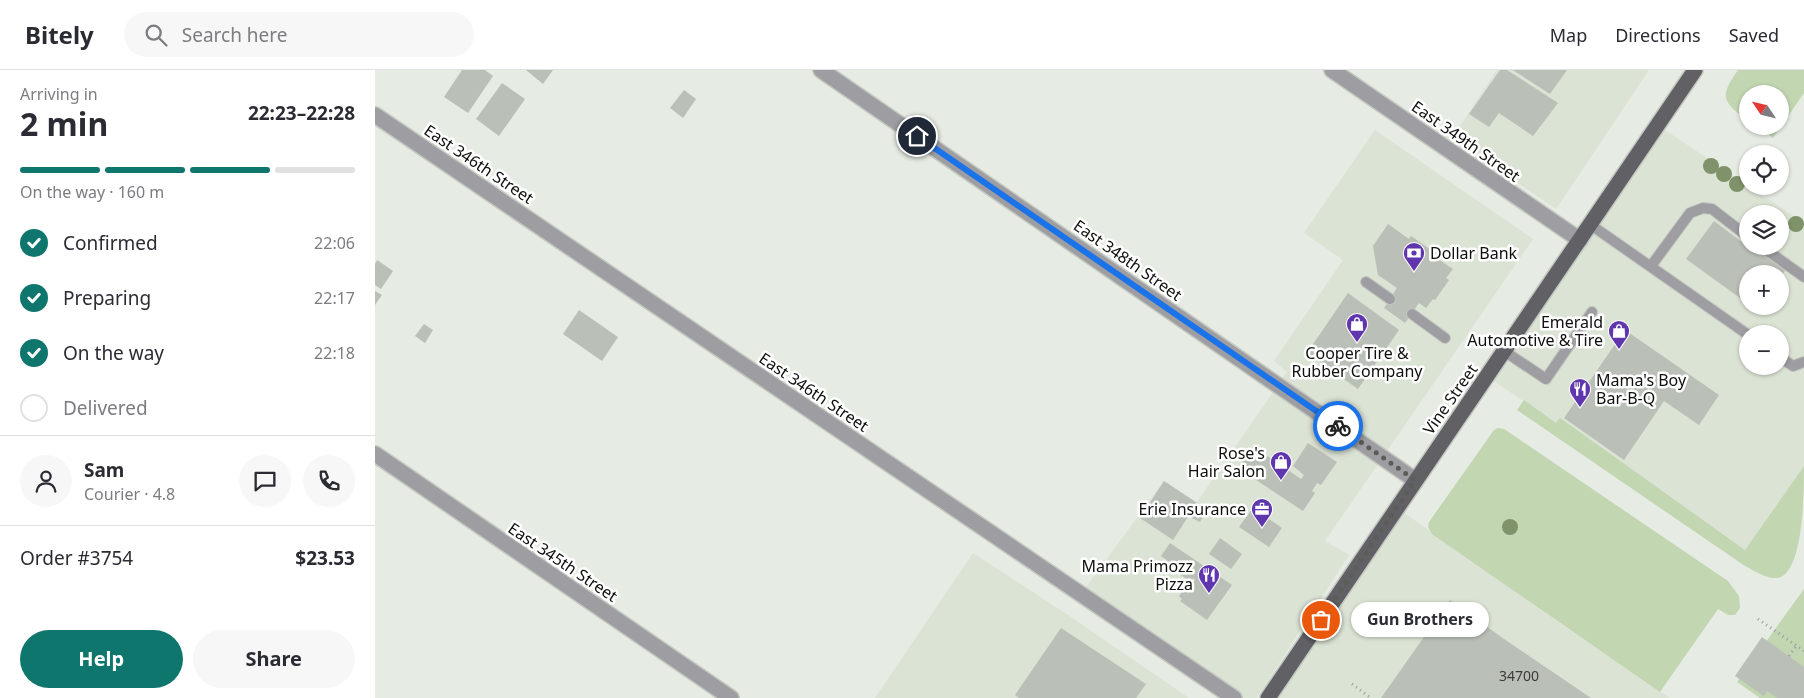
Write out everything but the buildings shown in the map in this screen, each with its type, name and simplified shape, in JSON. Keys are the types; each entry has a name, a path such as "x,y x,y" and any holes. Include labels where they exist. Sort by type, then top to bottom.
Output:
{"main road":[{"name":"Vine Street","path":"1267,698 1695,70"}],"street":[{"name":"East 348th Street","path":"821,70 1415,480"},
{"name":"East 349th Street","path":"1332,70 1580,240"},
{"name":"East 346th Street","path":"375,115 1234,698"},
{"name":"East 345th Street","path":"375,454 731,698"}],"lane":[{"path":"1651,266 1690,213 1703,208 1712,209 1739,230"},
{"path":"1591,224 1739,328"},
{"path":"1773,255 1804,277"},
{"path":"1367,282 1389,299"},
{"path":"1504,351 1546,378 1591,312"},
{"path":"1411,314 1445,338"},
{"path":"1789,363 1793,366 1804,362"}],"path":[{"path":"1758,619 1804,651"},
{"path":"1789,656 1796,646"},
{"path":"1352,684 1371,698"}],"shaded area":[{"path":"1497,70 1649,70 1556,209 1452,138"},
{"path":"1375,130 1533,239 1325,541 1349,555 1257,698 1243,698 1084,590 1164,481 1197,502 1287,372 1274,361 1343,260 1304,233"},
{"path":"1665,130 1739,180 1739,195 1762,195 1777,205 1739,205 1739,255 1789,255 1789,213 1804,223 1804,466 1745,550 1560,419 1556,423 1491,379"},
{"path":"1403,512 1564,626 1670,698 1274,698"},
{"path":"973,553 1068,615 1189,698 875,698"}],"green space":[{"path":"1738,70 1804,70 1804,93 1789,115 1789,85 1739,85 1739,114 1732,108 1726,98 1726,92"},
{"path":"1524,400 1556,423 1560,418 1745,550 1804,466 1801,530 1793,563 1786,573 1777,578 1761,574 1745,566 1517,410"},
{"path":"1498,428 1504,429 1728,581 1739,596 1740,608 1735,615 1728,615 1718,609 1660,692 1432,534 1428,527 1429,522 1494,430"},
{"path":"1804,589 1804,698 1760,698 1737,682"}],"way so far":[{"path":"1321,620 1415,480 1338,426"}],"place":[{"name":"Dollar Bank","path":"1414,272"},
{"name":"Cooper Tire & Rubber Company","path":"1357,343"},
{"name":"Emerald Automotive & Tire","path":"1619,350"},
{"name":"Mama's Boy Bar-B-Q","path":"1580,408"},
{"name":"Rose's Hair Salon","path":"1281,481"},
{"name":"Erie Insurance","path":"1262,528"},
{"name":"Mama Primozz Pizza","path":"1209,594"},
{"name":"Gun Brothers","path":"1321,620"}],"route":[{"path":"917,136 1338,426"}]}
